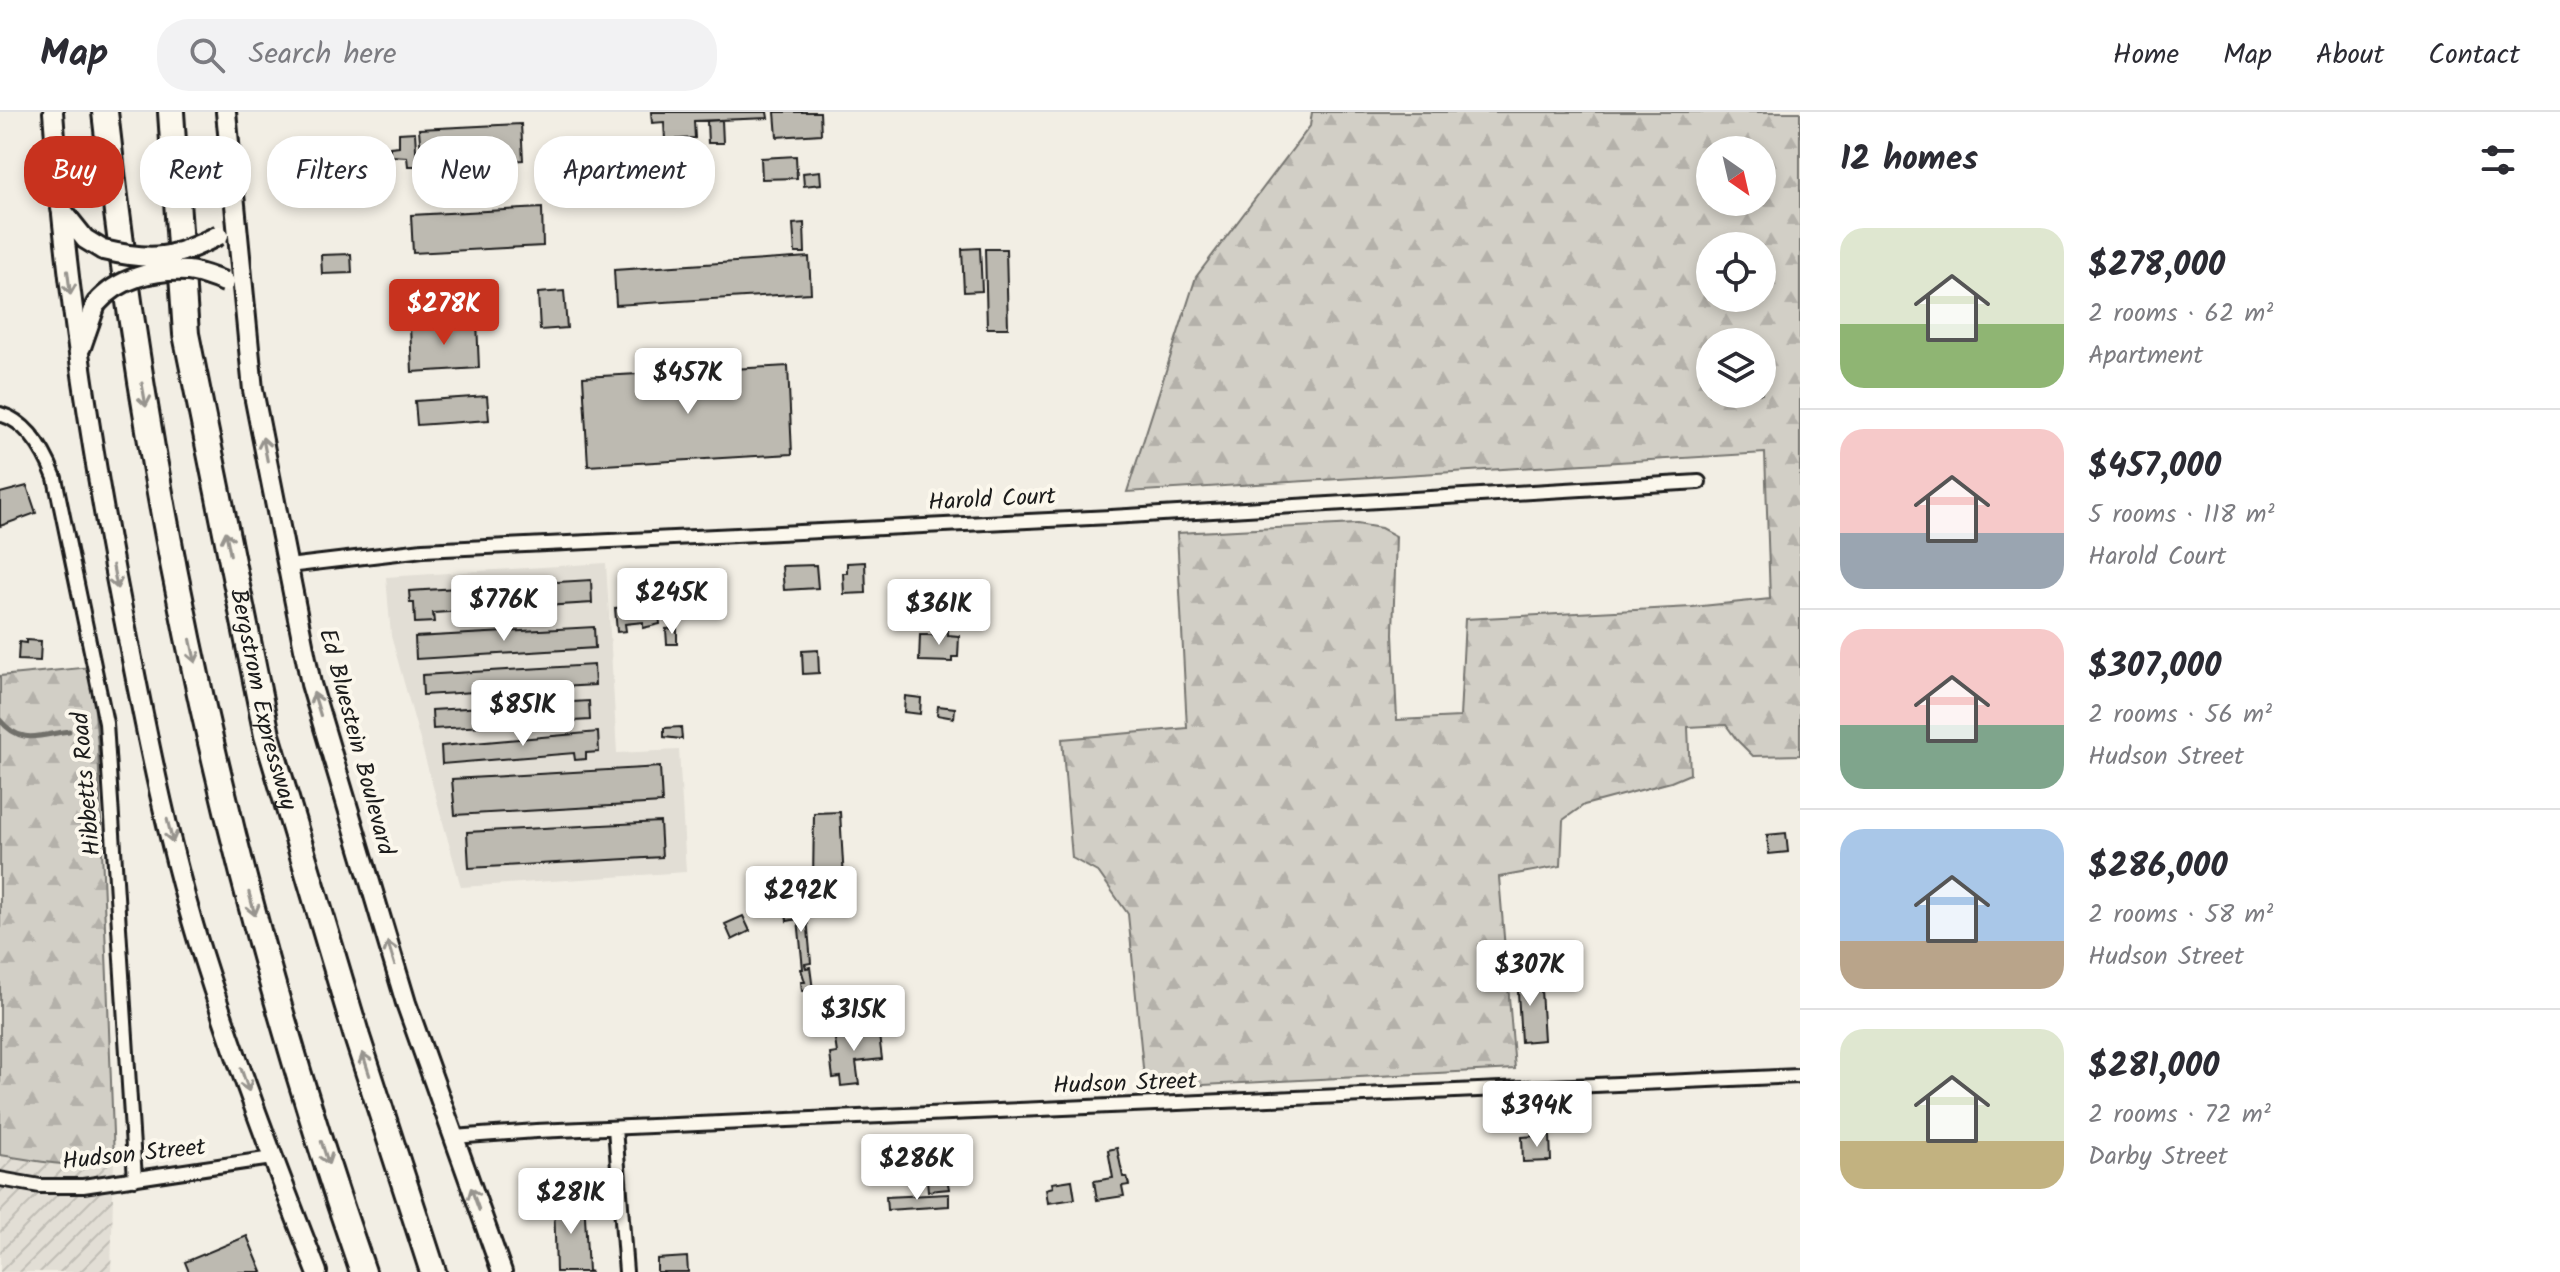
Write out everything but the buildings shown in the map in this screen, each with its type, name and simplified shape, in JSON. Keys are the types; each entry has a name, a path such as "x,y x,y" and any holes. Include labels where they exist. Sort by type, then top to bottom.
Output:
{"highway":[{"path":"105,112 141,378 182,600 218,769 298,1069 363,1272"},
{"name":"Bergstrom Expressway","path":"171,112 186,334 267,735 357,1037 433,1272"}],"main road":[{"path":"53,112 55,136"},
{"name":"Ed Bluestein Boulevard","path":"226,112 229,136"},
{"path":"60,208 78,359 100,501 168,828 202,953 272,1158 317,1272"},
{"path":"61,208 85,239 103,250 139,258 192,249 219,235 229,221 232,208"},
{"name":"Ed Bluestein Boulevard","path":"236,208 253,390 311,684 406,1003 502,1272"},
{"path":"78,359 96,304 106,292 135,277 191,271 225,282 245,309"}],"street":[{"name":"Hibbetts Road","path":"0,414 12,417 26,430 51,468 95,661 110,761 135,1179"},
{"name":"Harold Court","path":"288,566 423,550 1124,516 1699,482"},
{"name":"Hudson Street","path":"453,1137 1800,1076"},
{"path":"615,1128 626,1272"},
{"name":"Hudson Street","path":"0,1179 54,1186 83,1186 272,1158"}],"shaded area":[{"path":"606,563 617,753 679,750 686,872 461,887 391,636 386,577"},
{"path":"0,1155 59,1164 104,1163 114,1159 111,1272 0,1272"}],"green space":[{"path":"1312,112 1800,112 1800,755 1753,756 1726,725 1688,727 1690,774 1584,805 1563,820 1561,866 1499,877 1515,1069 1145,1088 1128,914 1099,873 1072,858 1062,739 1187,728 1177,533 1357,524 1381,528 1396,536 1393,634 1397,720 1460,717 1465,619 1692,607 1770,599 1765,453 1127,492 1196,277 1310,126"},
{"path":"91,667 98,746 114,1159 72,1165 0,1155 0,676"}],"waterway":[{"path":"0,720 23,736 69,731"}]}
